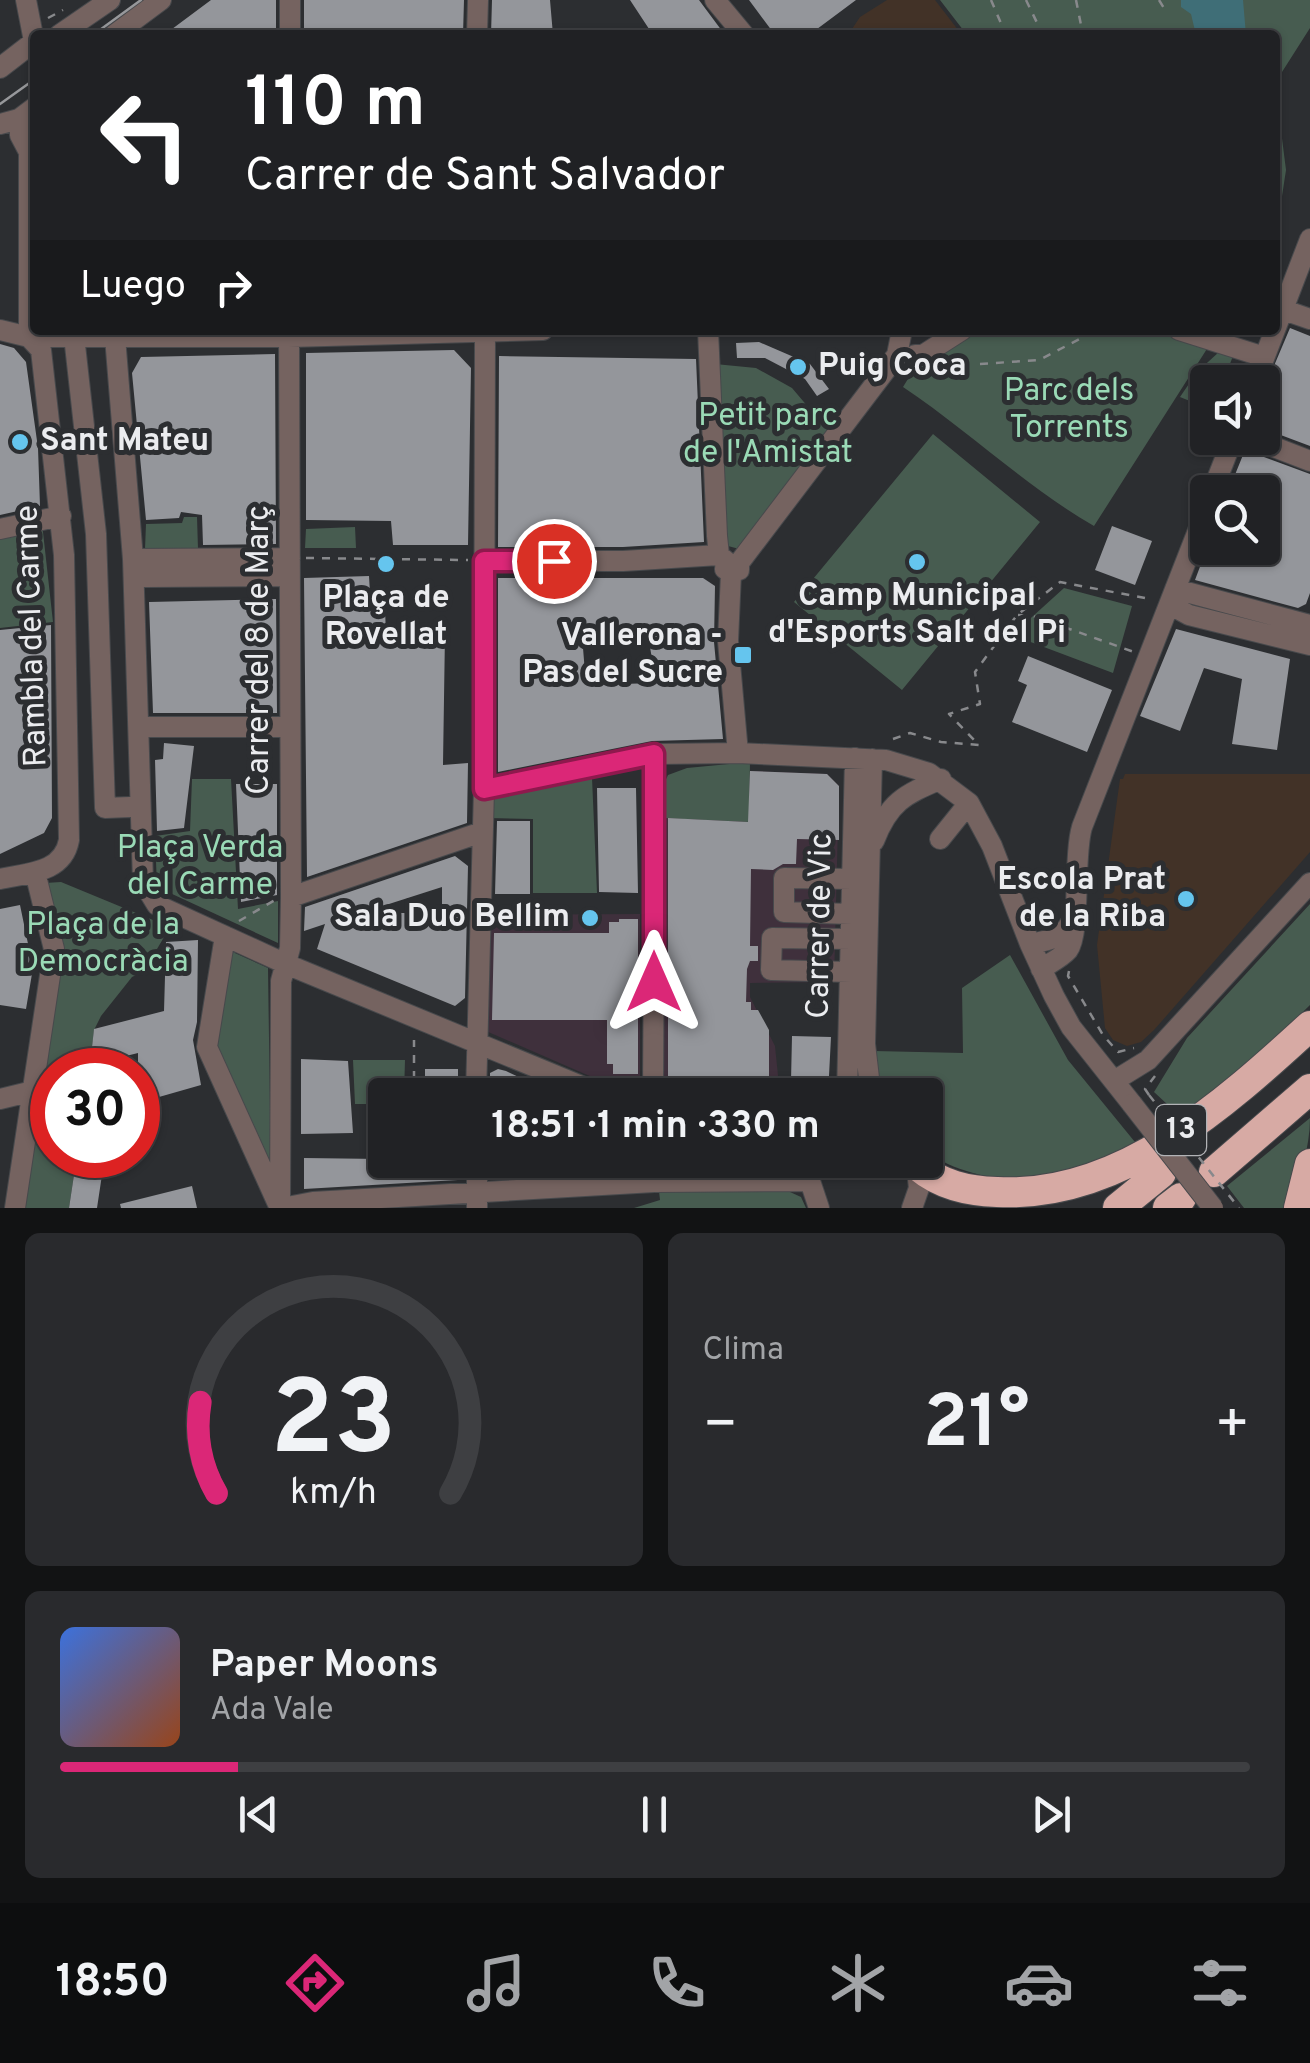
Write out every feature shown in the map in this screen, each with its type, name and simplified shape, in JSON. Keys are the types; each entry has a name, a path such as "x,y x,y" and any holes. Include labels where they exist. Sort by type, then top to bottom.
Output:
{"highway":[{"name":"13","path":"941,1178 956,1187 992,1192 1058,1187 1099,1176 1148,1152 1186,1126 1310,1026"},
{"path":"1194,1146 1310,1048"},
{"path":"1214,1172 1310,1089"},
{"path":"1299,1208 1310,1164"},
{"path":"1118,1208 1161,1173"}],"street":[{"path":"26,0 32,30"},
{"path":"66,30 110,0"},
{"path":"121,30 161,0"},
{"path":"290,0 290,30"},
{"path":"478,0 478,30"},
{"path":"715,0 740,30"},
{"path":"0,68 30,44"},
{"name":"Rambla del Carme","path":"16,124 29,152 29,337 41,350 62,516 69,840 64,858 35,872"},
{"path":"1280,320 1310,239"},
{"path":"1284,310 1310,319"},
{"path":"0,330 29,337 231,335"},
{"name":"Carrer del 8 de Març","path":"281,1208 282,981 290,948 289,335"},
{"path":"476,1078 484,789 485,335"},
{"path":"708,335 729,563 728,641 738,753"},
{"path":"729,563 897,355 901,335"},
{"path":"915,355 954,335"},
{"path":"1198,335 1255,354"},
{"path":"1262,365 1274,335"},
{"path":"115,337 133,571 143,882 151,898 228,931 286,964 562,1078"},
{"name":"Rambla del Carme","path":"76,345 96,534 105,808 130,807"},
{"path":"1280,449 1310,460"},
{"path":"0,529 62,516"},
{"path":"1053,961 1074,936 1076,853 1082,828 1190,558"},
{"path":"484,561 729,563"},
{"name":"Rambla del Carme","path":"71,577 133,571 287,567"},
{"path":"1176,599 1309,627"},
{"path":"139,727 290,727"},
{"path":"484,789 654,754 864,758 912,766 941,779 968,803 992,846 1030,944 1053,961 1071,1027 1114,1081 1140,1099 1213,1208"},
{"path":"653,1078 654,754"},
{"name":"Carrer de Vic","path":"864,758 870,852 865,1044 870,1078"},
{"name":"Carrer de Vic","path":"847,1078 852,880 864,758"},
{"name":"Carrer de Vic","path":"870,852 892,806 903,796 941,779"},
{"path":"938,830 968,803"},
{"path":"287,896 482,832"},
{"path":"0,879 35,872 54,949 39,1048"},
{"path":"852,880 784,878 784,912 852,914"},
{"path":"1114,1081 1151,1057 1310,883"},
{"path":"1030,944 1056,939 1069,928 1074,917"},
{"path":"228,931 207,1047 281,1208 314,1202 477,1201 707,1178"},
{"path":"850,972 772,970 772,938 851,938"},
{"path":"0,1099 30,1092"},
{"path":"15,1208 30,1110"},
{"path":"814,1178 820,1208"},
{"path":"912,1208 919,1188 918,1178"}],"path":[{"path":"993,0 1004,30"},
{"path":"1026,0 1041,30"},
{"path":"1076,0 1082,30"},
{"path":"1159,0 1167,13"},
{"path":"980,364 1039,360 1087,335"},
{"path":"287,567 484,561"},
{"path":"893,739 910,733 941,742 979,745 949,714 980,704 975,672 1017,615 1060,582 1156,600"},
{"path":"1017,615 1034,616 1136,653"},
{"path":"228,931 287,896"},
{"path":"1053,961 1070,966 1068,976 1103,1035 1118,1052 1142,1047 1162,1068 1140,1099 1239,1208"},
{"path":"1053,961 1113,1056"},
{"path":"414,1040 414,1078"},
{"path":"414,1178 414,1190"}],"shaded area":[{"path":"887,0 935,0 958,30 851,30 860,17"},
{"path":"750,771 827,774 839,786 834,982 750,983 750,997 775,1046 778,1078 663,1078 663,818 748,821"},
{"name":"Escola Prat de la Riba","path":"1125,774 1310,774 1310,852 1154,1030 1141,1042 1127,1046 1113,1040 1105,1028 1097,945 1120,779"},
{"path":"640,914 640,1078 594,1078 486,1031 486,915"}],"green space":[{"path":"940,0 1310,0 1310,28 1280,75 1280,30 963,30"},
{"path":"1280,123 1286,170 1280,209"},
{"name":"Parc dels Torrents","path":"935,335 1216,335 1197,365 1190,365 1190,375 1094,526 903,387"},
{"path":"1219,352 1233,356 1230,365 1205,365"},
{"name":"Petit parc de l'Amistat","path":"715,364 756,368 792,388 820,421 832,409 842,418 743,550 728,546"},
{"path":"1190,382 1190,401 1180,397"},
{"name":"Camp Municipal d'Esports Salt del Pi","path":"933,434 1040,522 902,690 794,602"},
{"path":"184,517 197,517 198,549 145,549 146,524 182,523"},
{"path":"42,523 53,622 0,628 0,532"},
{"path":"355,527 356,548 305,548 306,529"},
{"path":"1064,588 1132,606 1113,673 1012,635"},
{"path":"750,762 749,822 663,818 662,788 668,775 687,768"},
{"path":"592,778 597,893 533,893 533,819 488,818 489,793"},
{"name":"Plaça Verda del Carme","path":"192,779 231,779 238,909 278,901 278,943 157,887 155,836 190,831"},
{"name":"Plaça de la Democràcia","path":"61,882 170,927 144,971 132,977 101,1016 92,1048 45,1048 45,883"},
{"path":"1310,904 1310,1005 1261,1053 1181,1117 1154,1092 1187,1038"},
{"path":"226,949 268,968 271,1177 213,1041"},
{"path":"1010,955 1068,1060 1139,1147 1054,1178 1030,1181 998,1178 943,1161 943,1078 878,1078 874,1051 963,1053 962,988"},
{"path":"353,1060 405,1060 404,1078 368,1078 368,1104 355,1104"},
{"path":"1310,1118 1292,1208 1244,1208 1227,1186"},
{"path":"30,1157 30,1178 74,1178 69,1208 23,1208"},
{"path":"659,1191 790,1192 801,1197 806,1208 634,1208 660,1200"}],"water":[{"path":"1181,0 1243,0 1246,30 1195,30 1191,14 1181,7"}],"building":[{"path":"211,0 276,0 276,30 171,30"},
{"path":"304,0 464,0 463,30 304,30"},
{"path":"492,0 550,0 553,30 491,30"},
{"path":"630,0 699,0 721,30 650,30"},
{"path":"749,0 856,0 816,30 771,30"},
{"path":"1290,328 1310,336 1310,446 1280,435 1280,365 1274,365"},
{"name":"Puig Coca","path":"759,342 810,364 829,389 817,396 805,379 765,358 737,358 736,343"},
{"path":"0,344 14,348 26,362 38,448 40,506 0,515"},
{"path":"454,350 471,368 468,545 393,545 391,521 306,520 306,353"},
{"path":"275,354 276,544 203,545 202,515 181,512 179,518 146,520 132,373 141,357"},
{"path":"499,356 696,359 704,542 623,547 498,547"},
{"path":"1243,455 1259,455 1310,474 1310,593 1306,604 1298,608 1195,580 1201,565 1280,565 1280,475 1235,475"},
{"path":"1112,526 1152,541 1135,585 1095,570"},
{"path":"369,576 371,610 385,608 386,636 445,633 443,765 468,763 467,823 307,877 304,578"},
{"path":"498,578 703,578 715,586 714,642 723,739 652,741 498,772","holes":["631,633 648,635 656,683 586,685 583,648 597,647"]},
{"path":"276,599 277,713 153,713 149,602"},
{"path":"51,625 52,818 44,833 0,854 0,630"},
{"path":"1176,629 1290,659 1277,750 1232,744 1242,679 1204,668 1180,731 1140,716"},
{"path":"1028,656 1112,690 1087,752 1012,722 1027,685 1018,681"},
{"path":"164,743 194,746 184,828 157,831 155,760 163,759"},
{"path":"750,771 827,774 839,786 839,840 797,839 796,864 783,864 773,870 751,869 750,946 758,946 758,961 750,961 747,969 746,1002 751,1002 751,1010 758,1010 769,1030 769,1078 668,1078 668,818 748,822"},
{"path":"236,784 277,784 277,895 241,902"},
{"path":"597,788 636,788 638,893 599,892"},
{"path":"497,821 530,821 530,894 495,894"},
{"path":"455,856 468,866 465,998 455,1006 317,949 325,924 304,931 305,907","holes":["442,887 442,914 364,912"]},
{"path":"20,905 33,968 26,1009 0,1005 0,909"},
{"path":"638,919 638,1074 613,1074 613,1064 607,1064 607,1020 492,1020 494,933 609,933 609,922"},
{"path":"198,940 197,1022 193,1040 201,1085 160,1097 160,1048 92,1048 94,1029 164,1011 166,942"},
{"path":"792,1036 831,1037 829,1078 791,1078"},
{"path":"301,1059 348,1061 353,1133 301,1134"},
{"path":"425,1069 458,1069 458,1078 425,1078"},
{"path":"498,1069 521,1078 490,1078 490,1073"},
{"path":"304,1158 368,1159 368,1178 458,1178 458,1180 304,1189"},
{"path":"74,1178 102,1178 97,1208 69,1208"},
{"path":"192,1186 197,1208 121,1208 120,1204"}],"tunnel":[{"path":"1161,1173 1194,1146"}],"tram line":[{"path":"100,30 141,0"},
{"path":"0,104 30,83"}],"place":[{"name":"Puig Coca","path":"798,367"},
{"name":"Sant Mateu","path":"20,442"},
{"name":"Camp Municipal d'Esports Salt del Pi","path":"917,562"},
{"name":"Plaça de Rovellat","path":"386,564"},
{"name":"Vallerona - Pas del Sucre","path":"743,655"},
{"name":"Escola Prat de la Riba","path":"1186,899"},
{"name":"Sala Duo Bellim","path":"590,918"}],"route":[{"path":"554,561 484,561 484,789 654,754 654,982"}]}
